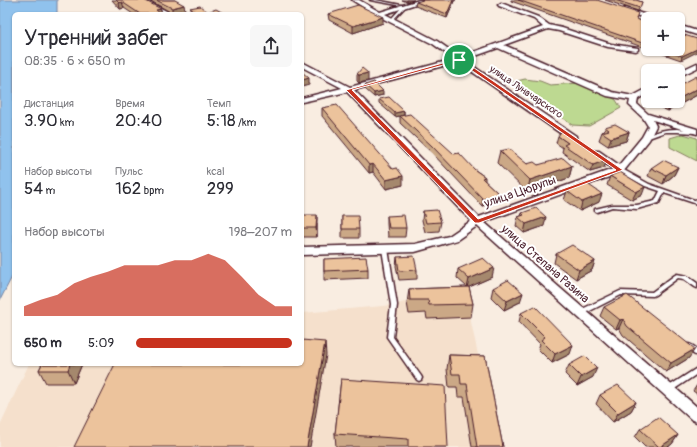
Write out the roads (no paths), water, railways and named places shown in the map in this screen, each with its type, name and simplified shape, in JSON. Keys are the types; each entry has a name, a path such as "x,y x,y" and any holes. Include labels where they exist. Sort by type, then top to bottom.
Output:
{"street":[{"path":"141,0 162,12"},
{"name":"улица Луначарского","path":"355,0 378,14 446,48 459,60 620,170"},
{"path":"378,14 425,0"},
{"path":"500,5 536,18 547,27"},
{"path":"616,7 641,15"},
{"path":"304,100 349,90 459,60 547,27 560,29 610,46 636,49"},
{"path":"685,29 697,33"},
{"name":"улица Луначарского","path":"497,45 610,94 634,98"},
{"name":"улица Степана Разина","path":"304,65 349,90 477,221 697,416"},
{"path":"685,71 697,65"},
{"path":"641,94 634,98 633,105 648,116 697,132"},
{"path":"620,170 646,138 652,126 648,116"},
{"name":"улица Цюрупы","path":"304,251 415,248 453,238 477,221 620,170"}],"lane":[{"path":"371,0 405,6"},
{"path":"392,20 405,6"},
{"path":"646,138 660,131 677,130 697,132"},
{"path":"620,170 647,185 697,203"},
{"path":"597,210 612,206 637,207 656,202 663,191"},
{"path":"385,248 394,306 390,337 419,378"},
{"path":"580,312 620,293 653,294 677,276 685,277 697,286"},
{"path":"620,293 632,302"},
{"path":"685,344 697,353"},
{"path":"668,390 697,371"}],"water":[{"path":"0,0 57,0 57,12 12,12 12,277 0,300"}]}
